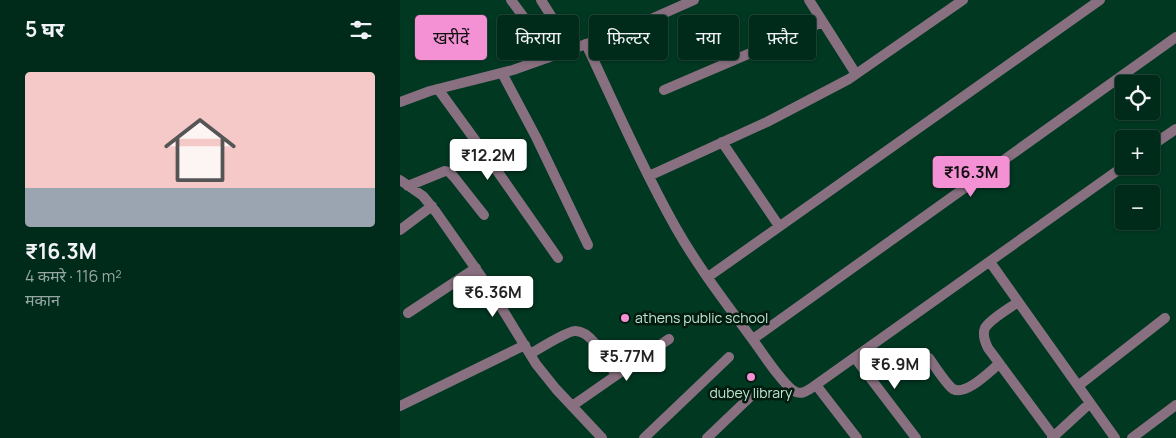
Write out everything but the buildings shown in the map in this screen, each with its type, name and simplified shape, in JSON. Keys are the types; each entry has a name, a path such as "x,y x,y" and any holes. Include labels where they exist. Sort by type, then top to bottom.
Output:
{"street":[{"path":"511,0 522,15"},
{"path":"541,0 550,15"},
{"path":"579,47 624,31 694,0"},
{"path":"809,0 856,74"},
{"path":"649,176 767,122 849,79 963,0"},
{"path":"708,277 1100,0"},
{"path":"664,90 823,22"},
{"path":"753,339 1176,37"},
{"path":"586,44 676,229 708,277 779,375 795,392 803,393 816,385 1115,172"},
{"path":"400,102 541,60"},
{"path":"502,72 536,137 588,245"},
{"path":"438,90 558,258"},
{"path":"1160,140 1176,129"},
{"path":"722,142 779,226"},
{"path":"404,183 445,171 449,172 484,215"},
{"path":"404,183 423,196 432,206 490,289 536,364 602,438"},
{"path":"400,230 432,206"},
{"path":"990,262 1115,438"},
{"path":"408,313 476,268"},
{"path":"1018,302 990,322 984,329 984,340 999,364 1052,437 1090,403"},
{"path":"1078,386 1165,318"},
{"path":"400,406 575,331 583,332 591,338 616,375"},
{"path":"572,406 670,339"},
{"path":"644,438 729,357"},
{"path":"854,358 916,438"},
{"path":"929,358 948,384 954,389 962,390 969,388 999,364"},
{"path":"816,385 857,438"},
{"path":"707,438 750,397"},
{"path":"1132,438 1176,405"}],"place":[{"name":"athens public school","path":"625,318"},
{"name":"dubey library","path":"751,377"}]}
